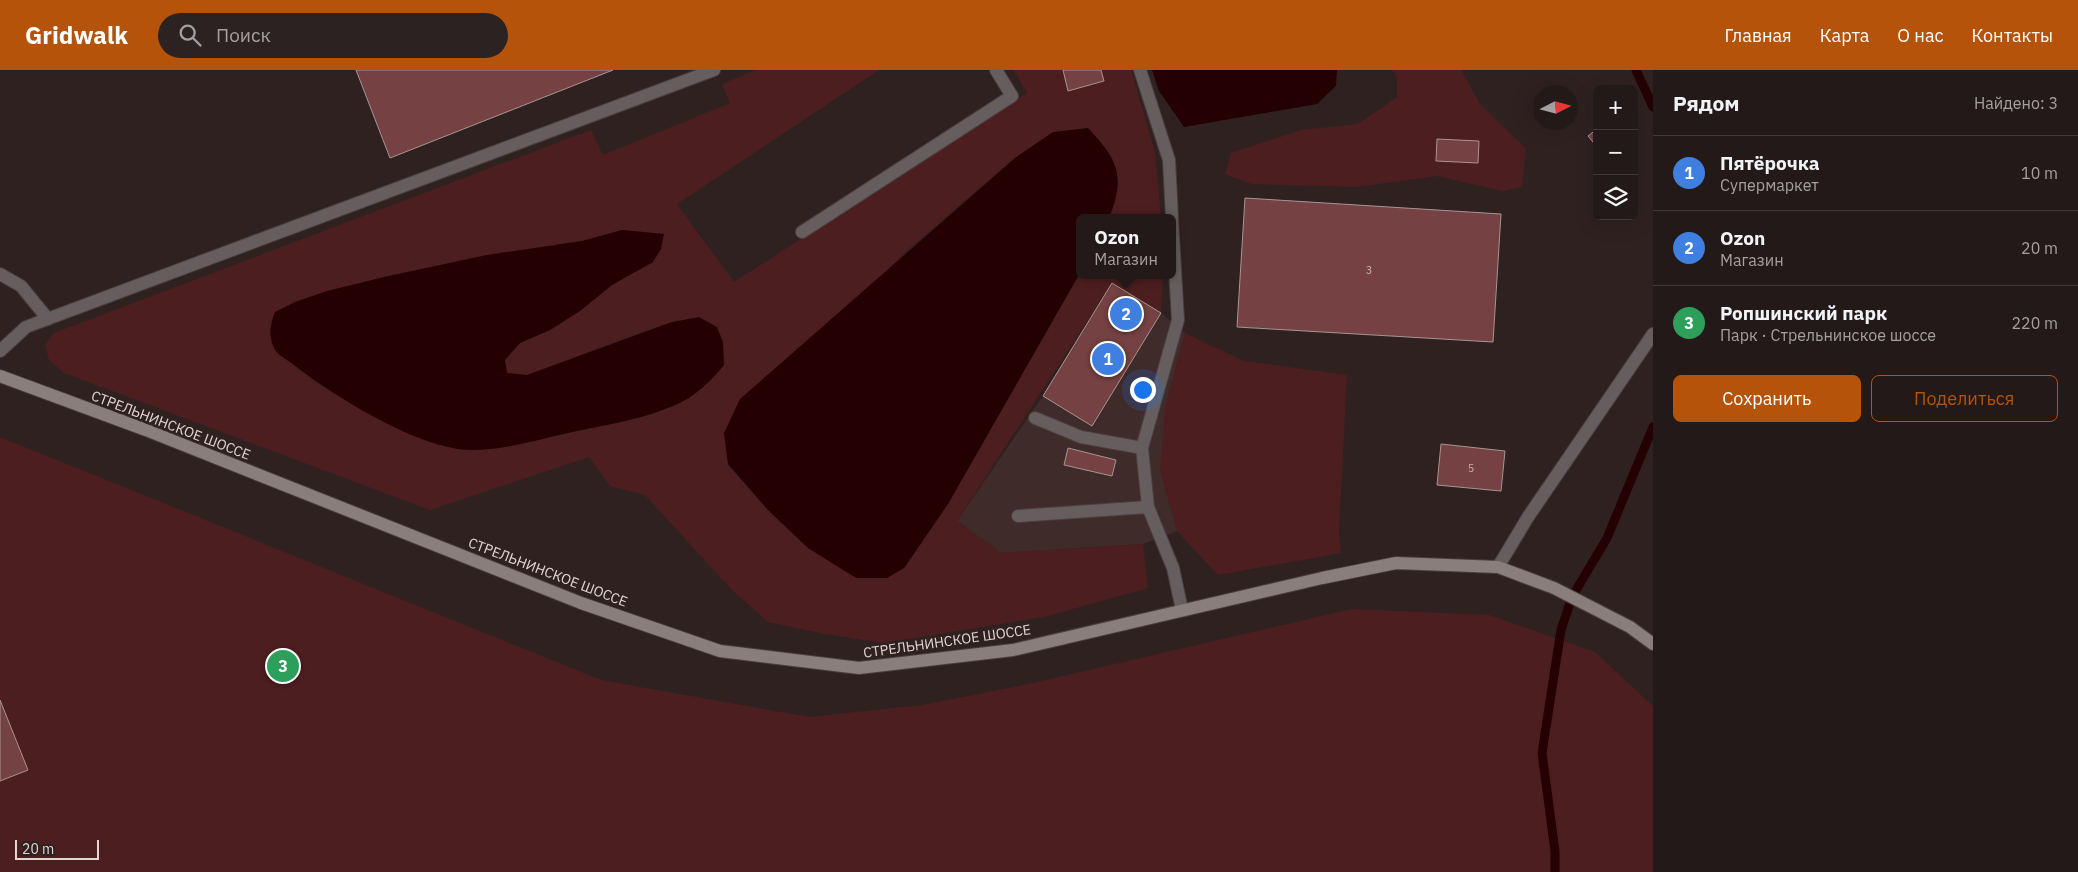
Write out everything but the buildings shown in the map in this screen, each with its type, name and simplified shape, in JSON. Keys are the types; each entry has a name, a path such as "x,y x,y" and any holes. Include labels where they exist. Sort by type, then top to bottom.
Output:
{"main road":[{"name":"СТРЕЛЬНИНСКОЕ ШОССЕ","path":"0,376 146,430 581,603 720,651 859,668 1013,650 1182,610 1396,564 1498,567 1554,588 1630,628 1653,644"}],"street":[{"path":"0,351 26,327 714,70"},
{"path":"802,232 1012,96 996,70"},
{"path":"1140,70 1169,160 1172,214"},
{"path":"0,274 21,286 48,319"},
{"path":"1176,279 1178,320 1142,448 1148,507 1173,568 1182,610"},
{"path":"1498,567 1528,517 1653,334"},
{"path":"1035,418 1081,437 1142,448"},
{"path":"1018,516 1148,507"}],"shaded area":[{"path":"756,70 879,70 677,204 734,282 1027,93 1014,70 1063,70 1068,91 1104,82 1101,70 1131,70 1155,152 1161,214 1110,214 1115,202 1053,132 1015,158 905,252 728,465 768,510 808,548 905,568 948,504 1077,279 1163,279 1161,313 1112,283 957,521 1001,553 1143,544 1148,588 1044,617 884,643 825,634 768,622 733,591 645,495 610,486 589,457 430,510 64,373 49,360 45,345 54,333 591,130 603,155 730,103 722,84","holes":["622,230 664,234 653,262 612,285 580,311 550,330 520,343 505,360 507,374 527,375 647,330 698,317 711,380 677,405 646,416 504,447 438,445 368,413 318,384 275,350 295,302 384,277 487,255 582,241"]},
{"path":"1152,70 1337,70 1336,86 1317,104 1184,127 1159,91"},
{"path":"1392,70 1461,70 1480,104 1526,149 1522,187 1502,191 1438,176 1356,187 1252,184 1225,174 1231,153 1301,130 1358,124 1397,97 1397,77"},
{"path":"1088,128 1106,150 1112,159 1118,179 1110,214 1076,214 1077,279 948,504 904,568 887,578 856,578 808,548 768,510 728,464 724,433 740,399 1015,158 1053,132"},
{"path":"622,230 664,234 661,249 653,262 612,285 580,311 550,330 520,343 505,360 507,373 527,375 672,322 699,317 717,327 723,342 724,365 708,383 689,398 651,414 512,446 473,450 452,448 429,442 404,432 355,406 311,378 280,355 275,351 272,343 270,330 275,312 295,302 327,291 487,255 582,241"},
{"path":"1112,283 1161,313 1185,333 1165,409 1180,530 1143,544 1001,553 957,521 1043,396"},
{"path":"1185,333 1244,361 1347,375 1339,530 1341,553 1218,575 1177,531 1160,471 1165,409"},
{"path":"0,437 601,680 809,717 922,705 1029,684 1352,609 1489,615 1595,652 1653,706 1653,872 0,872"}],"waterway":[{"path":"1636,70 1653,107"},
{"path":"1555,872 1555,851 1542,753 1561,630 1572,597 1607,538 1653,427"}],"place":[{"name":"Ozon","path":"1126,314"},
{"name":"Пятёрочка","path":"1108,359"},
{"name":"Ропшинский парк","path":"283,666"}]}
